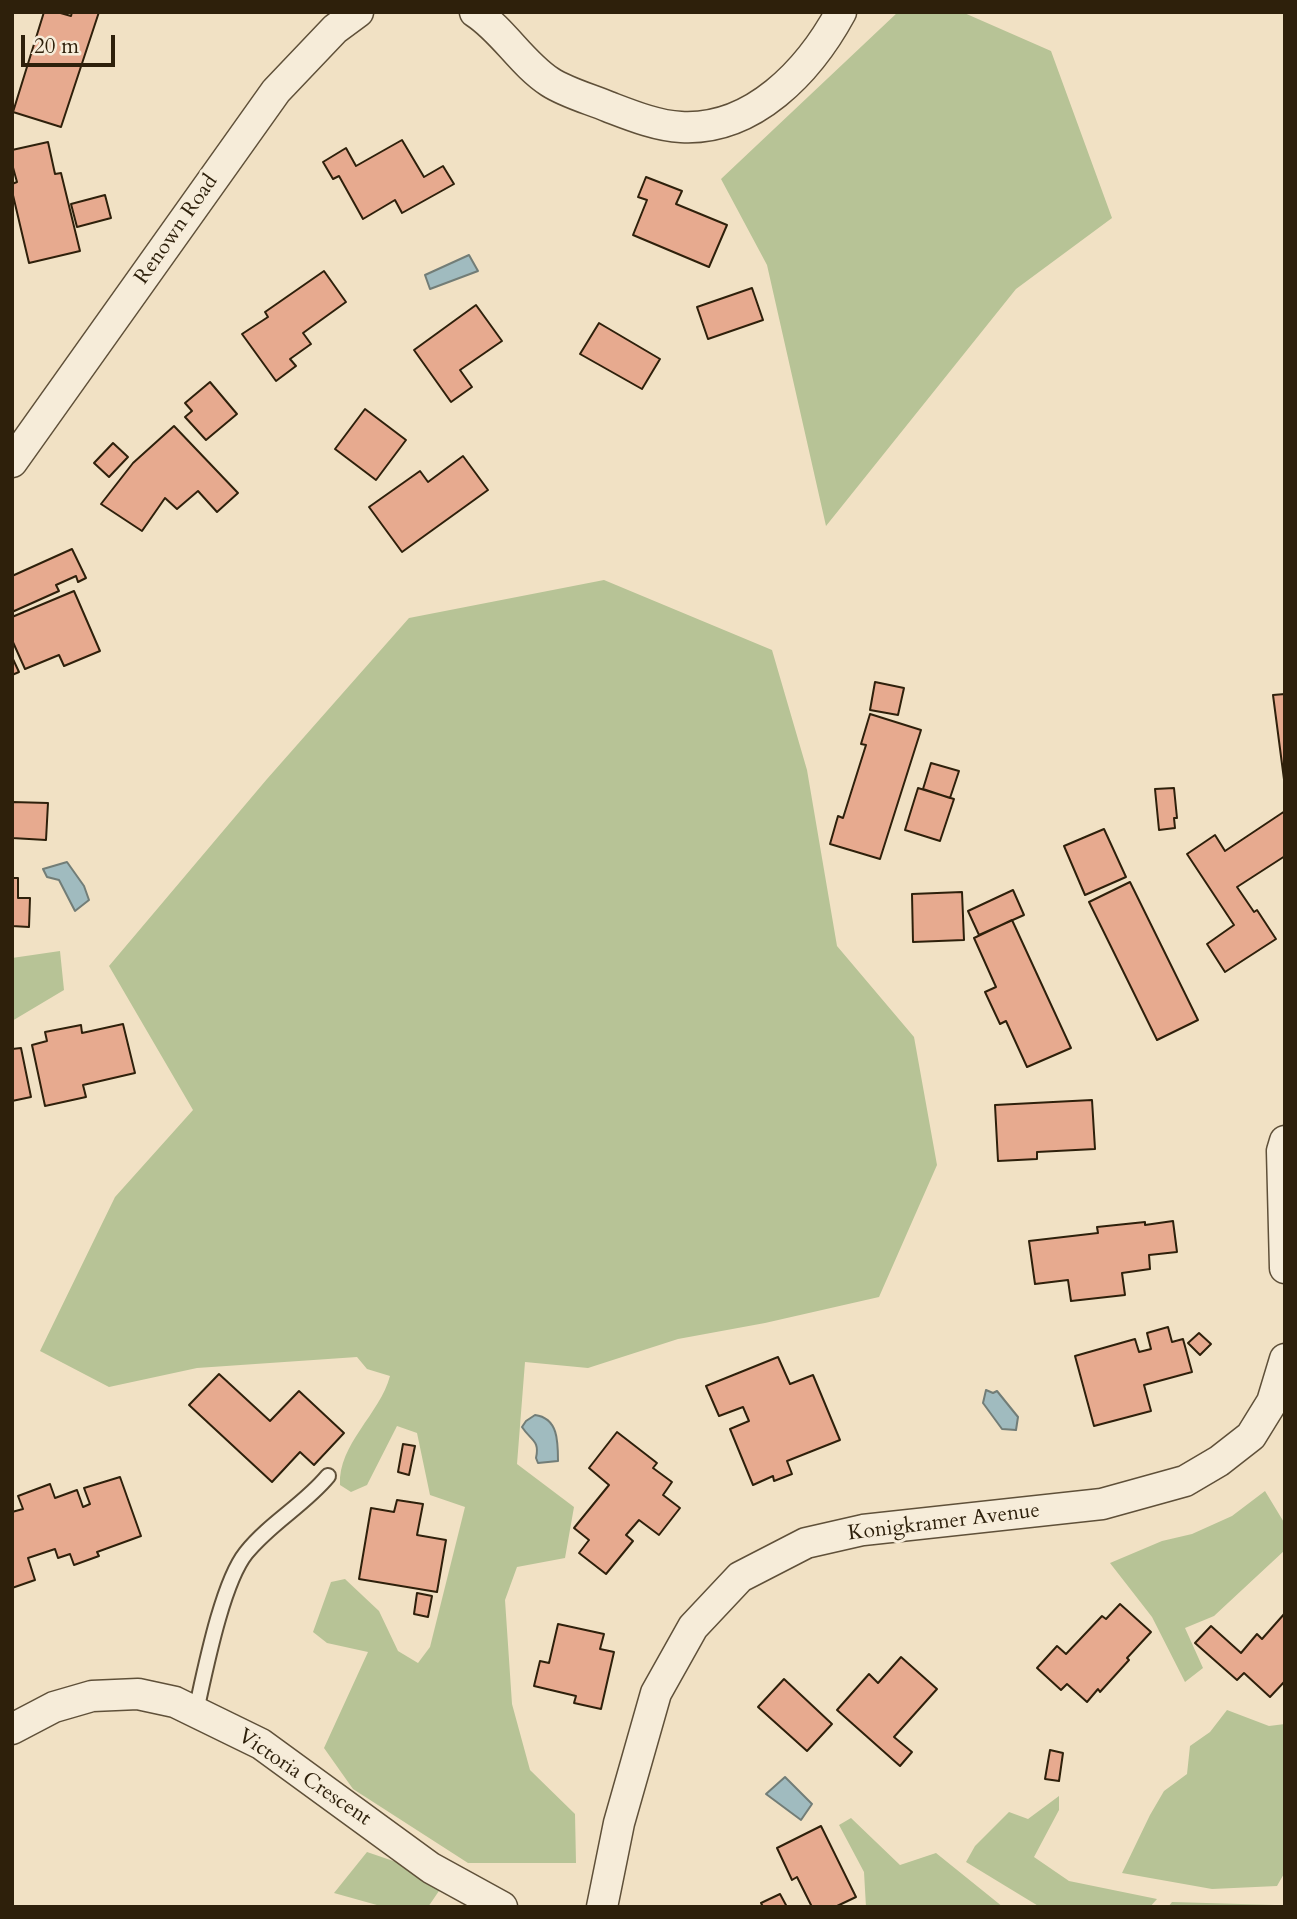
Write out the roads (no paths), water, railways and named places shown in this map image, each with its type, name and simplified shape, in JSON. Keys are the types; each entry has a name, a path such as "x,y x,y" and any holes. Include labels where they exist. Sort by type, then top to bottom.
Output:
{"street":[{"name":"Renown Road","path":"12,462 22,433 276,91 335,30 358,12"},
{"path":"475,12 549,81 631,116 679,127 710,125 740,118 781,90 815,52 841,12"},
{"path":"1285,1142 1282,1151 1285,1268"},
{"name":"Konigkramer Avenue","path":"603,1907 619,1823 656,1693 693,1627 740,1577 806,1543 863,1530 1102,1504 1185,1481 1219,1461 1251,1436 1272,1402 1285,1359"},
{"name":"Victoria Crescent","path":"12,1729 54,1707 92,1696 138,1694 175,1702 261,1744 431,1868 502,1907"}],"lane":[{"path":"196,1711 229,1584 244,1554 273,1525 314,1492 328,1476"}],"water":[{"path":"469,255 478,271 430,289 425,275"},
{"path":"67,862 84,886 89,900 75,911 59,880 47,877 43,869"},
{"path":"986,1390 993,1393 997,1391 1018,1417 1016,1430 1002,1429 983,1403"},
{"path":"535,1415 548,1421 555,1432 558,1461 538,1463 536,1444 522,1427"},
{"path":"785,1777 812,1804 801,1820 766,1794"}]}
